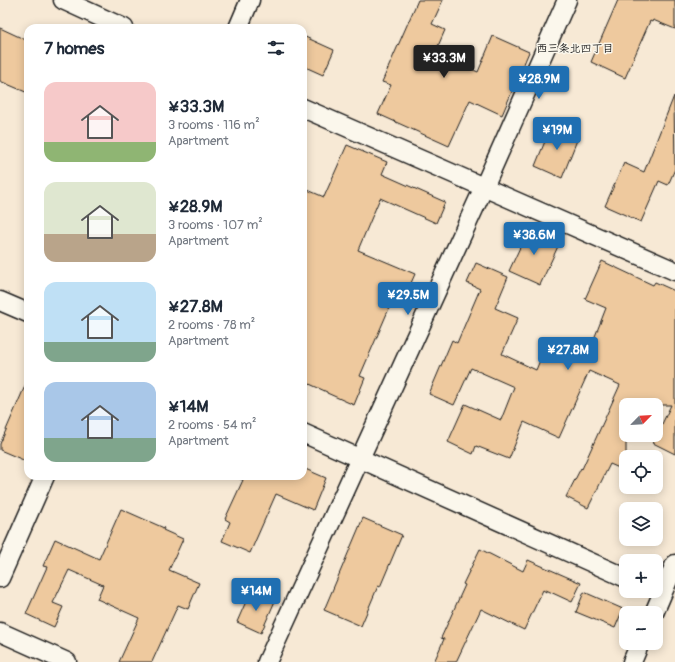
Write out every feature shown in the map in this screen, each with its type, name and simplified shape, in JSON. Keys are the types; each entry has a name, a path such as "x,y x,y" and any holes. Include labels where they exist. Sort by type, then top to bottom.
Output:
{"street":[{"path":"63,0 115,24"},
{"path":"240,24 250,0"},
{"path":"267,662 484,187 567,0"},
{"path":"307,110 675,271"},
{"path":"0,301 24,311"},
{"path":"307,435 619,575"},
{"path":"0,578 43,480"},
{"path":"658,606 664,595 675,564"},
{"path":"0,632 67,662"},
{"path":"632,662 637,650"}],"building":[{"path":"418,0 443,0 432,24 445,30 435,53 478,72 493,36 529,52 502,115 470,100 449,146 378,114 391,85 382,82"},
{"path":"618,0 675,0 675,29 653,20 652,22 650,21 625,78 591,62"},
{"path":"0,28 24,39 24,91 0,81"},
{"path":"307,38 334,50 323,75 307,68"},
{"path":"674,96 675,169 668,185 659,181 641,222 605,206 624,163 644,172"},
{"path":"552,124 579,135 562,178 535,166"},
{"path":"347,145 387,162 382,174 445,202 436,223 380,198 358,250 415,274 403,301 394,297 360,376 365,378 354,405 307,383 307,190 324,197"},
{"path":"529,228 560,242 540,285 509,271"},
{"path":"602,261 653,285 655,282 675,291 675,454 653,443 663,442 663,422 671,405 663,405 663,398 619,398 619,442 626,442 626,450 619,450 619,468 610,464 588,508 566,497 581,468 582,469 620,385 589,371 559,438 524,422 509,459 476,446 473,454 448,442 465,404 501,420 514,387 471,368 454,405 429,394 452,340 457,343 480,289 467,283 476,263 508,277 495,308 518,318 502,354 536,370 548,341 587,357 606,308 585,299"},
{"path":"24,388 24,460 0,450 0,444"},
{"path":"307,470 326,478 313,510 276,494 250,553 222,541 230,522 225,519 243,480 307,480"},
{"path":"121,509 164,528 163,530 183,539 169,570 199,583 188,609 178,605 152,662 119,662 139,618 97,599 103,585 69,570 53,603 63,607 54,627 26,614 47,567 43,566 55,539 99,559"},
{"path":"363,518 402,535 380,587 378,586 361,626 324,610"},
{"path":"480,549 523,571 528,560 581,583 572,602 543,590 524,630 481,609 456,662 434,662 444,639 441,638 465,585 463,584"},
{"path":"251,590 275,601 261,633 237,622"},
{"path":"584,592 619,607 619,618 615,628 576,612"}],"district":[{"name":"西三条北四丁目","path":"575,48"}]}
